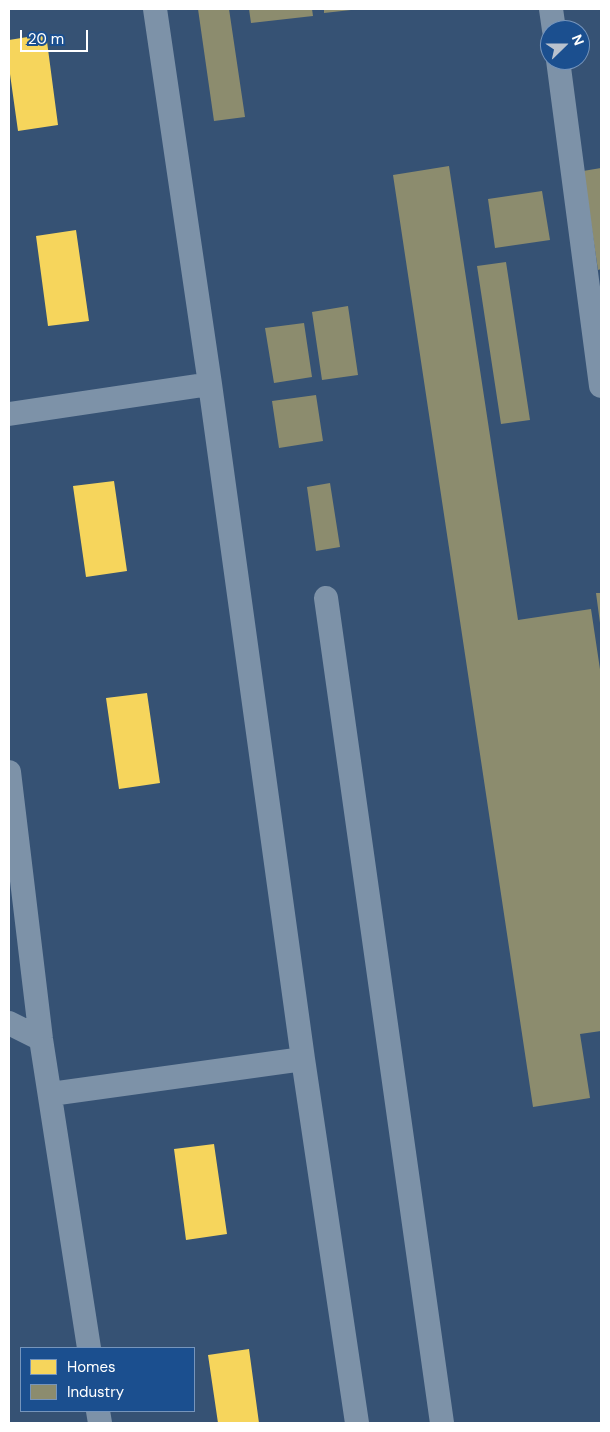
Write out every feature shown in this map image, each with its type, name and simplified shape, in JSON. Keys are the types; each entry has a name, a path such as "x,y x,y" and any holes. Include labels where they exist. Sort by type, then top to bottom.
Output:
{"street":[{"path":"155,9 210,384 303,1059 357,1423"},
{"path":"559,70 601,386"},
{"path":"9,414 210,384"},
{"path":"326,598 442,1423"},
{"path":"9,772 41,1039 89,1347"},
{"path":"9,1023 41,1039"},
{"path":"51,1094 303,1059"}],"building: Homes":[{"path":"46,34 58,125 18,131 9,67 9,40"},
{"path":"76,230 89,321 48,326 36,236"},
{"path":"114,481 127,571 86,577 73,486"},
{"path":"147,693 160,783 119,789 106,698"},
{"path":"214,1144 227,1234 186,1240 174,1149"},
{"path":"249,1349 259,1423 218,1423 208,1355"}],"building: Industry":[{"path":"198,9 229,9 245,117 214,121"},
{"path":"249,9 312,9 313,16 251,23"},
{"path":"324,9 351,9 351,10 324,13"},
{"path":"449,166 518,620 591,609 601,676 601,1031 580,1034 590,1098 533,1107 393,175"},
{"path":"601,168 601,269 598,270 583,171"},
{"path":"542,191 550,240 495,248 488,199"},
{"path":"506,262 530,420 501,424 477,266"},
{"path":"348,306 358,375 322,380 312,312"},
{"path":"304,323 312,377 274,383 265,328"},
{"path":"316,395 323,441 279,448 272,401"},
{"path":"330,483 340,547 316,551 307,487"},
{"path":"596,593 601,593 601,623 600,623"}]}
